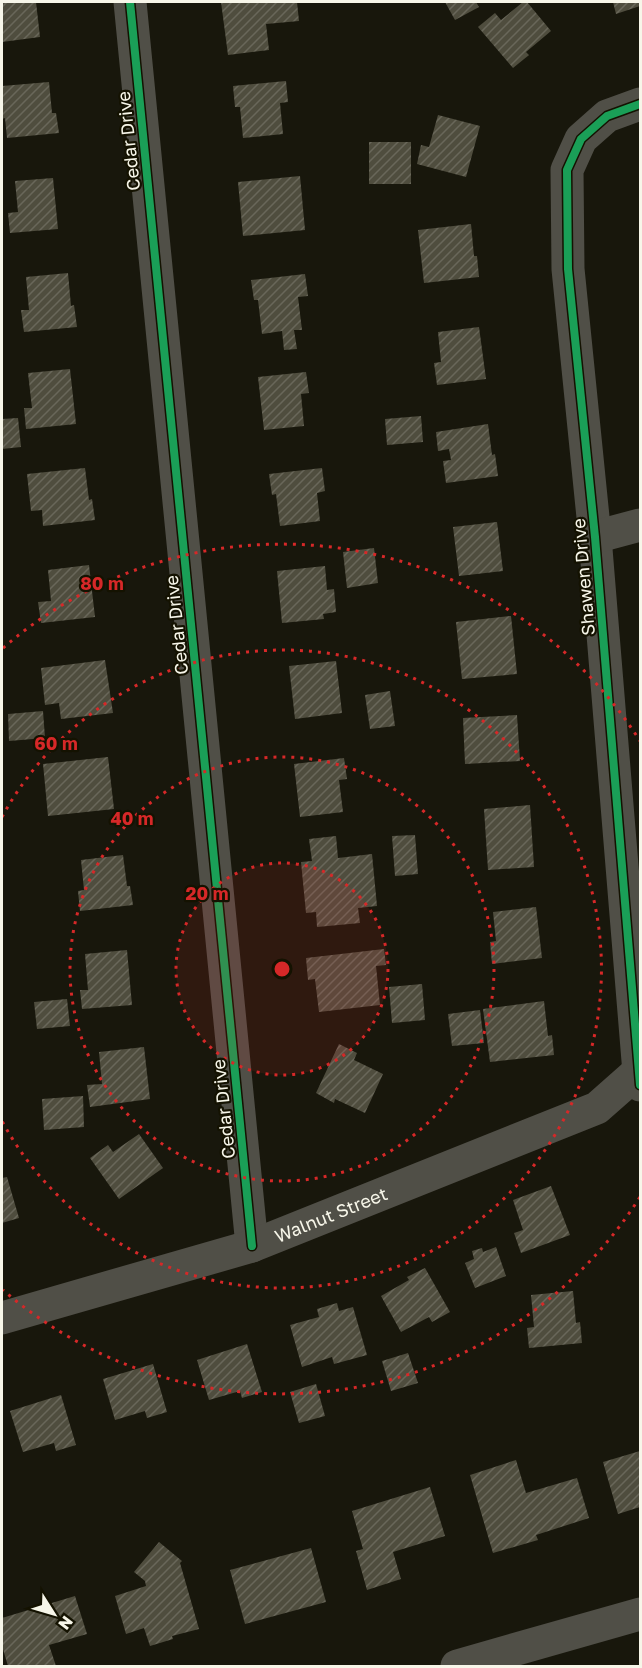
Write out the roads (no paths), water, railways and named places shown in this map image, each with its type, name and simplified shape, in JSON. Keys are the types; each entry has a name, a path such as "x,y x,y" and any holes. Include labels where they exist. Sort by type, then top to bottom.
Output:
{"street":[{"name":"Cedar Drive","path":"130,2 252,1246"},
{"name":"Shawen Drive","path":"640,104 607,116 598,123 581,139 567,170 568,269 595,537 640,1075"},
{"path":"595,537 640,525"},
{"name":"Walnut Street","path":"2,1318 252,1246 597,1108 640,1075"},
{"path":"458,1666 640,1614"}]}
